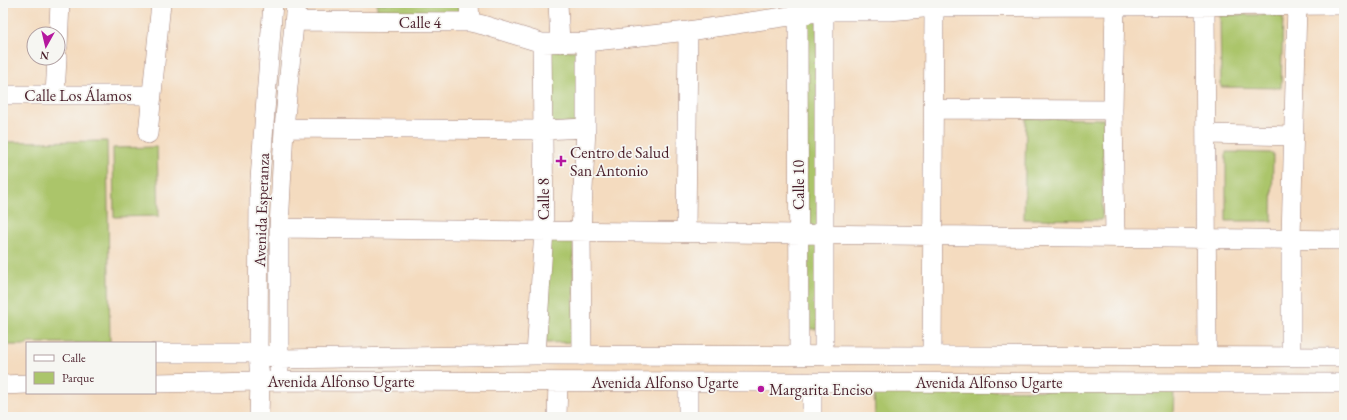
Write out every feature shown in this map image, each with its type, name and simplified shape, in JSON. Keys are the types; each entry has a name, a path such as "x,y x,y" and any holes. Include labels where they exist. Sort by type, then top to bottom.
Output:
{"street":[{"path":"59,26 60,3"},
{"path":"148,134 161,3"},
{"name":"Avenida Esperanza","path":"259,417 269,381 258,353 259,193 273,3"},
{"path":"469,3 470,22"},
{"name":"Calle 8","path":"536,355 544,230 543,130 551,43 558,3"},
{"path":"1205,4 1207,357"},
{"name":"Calle 4","path":"295,12 470,22 551,43 586,42 688,31 824,11 889,11 955,5 1344,5"},
{"path":"1115,5 1113,110 1115,237"},
{"path":"1291,357 1291,238 1297,5"},
{"path":"932,356 934,7"},
{"path":"824,11 824,356"},
{"path":"269,381 280,359 284,228 284,128 295,12"},
{"name":"Calle 10","path":"798,15 798,356"},
{"path":"686,232 688,31"},
{"path":"582,356 581,231 586,128 586,42"},
{"path":"55,95 57,66"},
{"name":"Calle Los Álamos","path":"3,95 152,95"},
{"path":"934,109 1113,110"},
{"path":"284,128 543,130 586,128"},
{"path":"1206,134 1294,136"},
{"path":"284,228 544,230 933,236 1291,238 1344,240"},
{"path":"284,228 292,342 294,348 301,350 333,351 361,358"},
{"name":"Avenida Alfonso Ugarte","path":"156,353 258,353 280,359 536,355 1344,357"},
{"name":"Avenida Alfonso Ugarte","path":"156,382 1344,383"},
{"path":"558,382 558,417"},
{"path":"688,382 688,417"},
{"path":"812,382 812,417"},
{"path":"3,385 26,384"}],"green space":[{"path":"377,3 460,3 460,16 377,15"},
{"path":"1220,15 1283,15 1281,88 1221,87"},
{"path":"805,20 817,20 818,227 806,227"},
{"path":"549,50 580,51 579,123 548,123"},
{"path":"1026,118 1104,119 1102,220 1024,219"},
{"path":"107,141 110,342 26,342 26,345 3,345 3,142"},
{"path":"157,147 159,216 114,217 113,148"},
{"path":"1226,152 1273,153 1272,221 1226,221"},
{"path":"573,236 574,342 546,343 545,237"},
{"path":"805,241 818,242 817,329 804,329"},
{"path":"1174,390 1173,417 875,417 874,391"}],"place":[{"name":"Centro de Salud San Antonio","path":"561,161"},
{"name":"Margarita Enciso","path":"761,389"}]}
